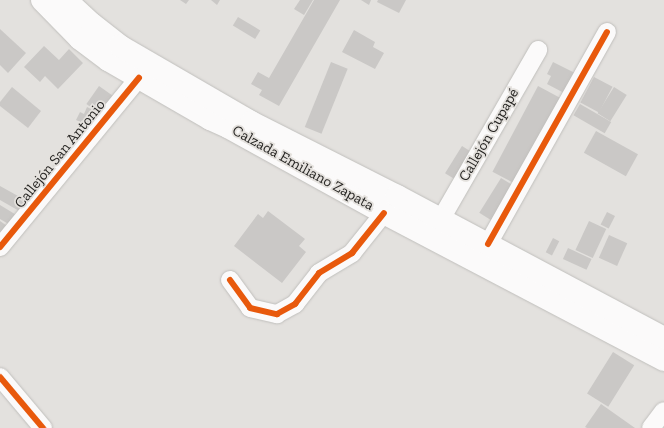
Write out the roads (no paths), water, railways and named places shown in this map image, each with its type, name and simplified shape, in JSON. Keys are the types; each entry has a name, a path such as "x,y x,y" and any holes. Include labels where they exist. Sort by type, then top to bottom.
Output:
{"main road":[{"name":"Calzada Emiliano Zapata","path":"42,0 80,39 108,60 139,78 210,119 384,213 664,360"},
{"name":"Calzada Emiliano Zapata","path":"66,0 120,46 251,122 441,219 664,338"}],"street":[{"path":"488,244 607,32"},
{"name":"Callejón Cupapé","path":"441,219 538,50"},
{"name":"Callejón San Antonio","path":"0,247 139,78"},
{"path":"230,280 250,308 277,314 295,304 319,273 352,253 384,213"},
{"path":"0,378 40,427"},
{"path":"650,428 664,411"}]}
